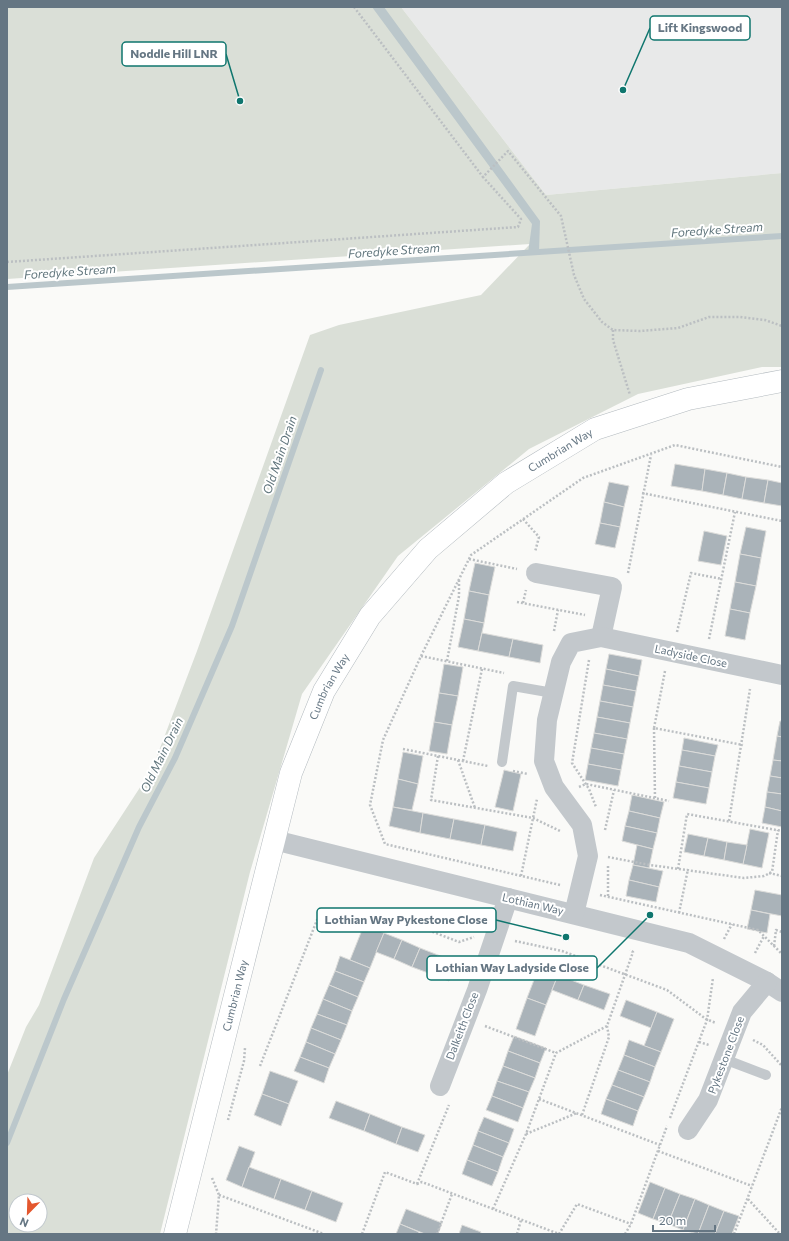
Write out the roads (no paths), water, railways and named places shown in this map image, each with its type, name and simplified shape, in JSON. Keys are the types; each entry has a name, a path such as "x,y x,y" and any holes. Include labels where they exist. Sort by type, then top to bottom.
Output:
{"street":[{"name":"Cumbrian Way","path":"175,1234 292,773 324,691 370,616 428,549 506,483 595,429 688,399 782,381"},
{"path":"530,572 612,587 598,637"},
{"name":"Ladyside Close","path":"574,914 588,856 585,840 582,825 554,787 544,762 547,720 562,662 572,643 598,637 782,675"},
{"name":"Lothian Way","path":"274,840 689,943 774,987"},
{"name":"Dalkeith Close","path":"440,1086 477,990 508,898"},
{"name":"Pykestone Close","path":"688,1130 708,1100 742,1012 774,987"}],"lane":[{"path":"502,766 513,686 554,693"},
{"path":"724,1059 766,1075"}],"waterway":[{"name":"Foredyke Stream","path":"7,287 782,236"},
{"name":"Old Main Drain","path":"7,1143 64,999 139,827 175,758 232,626 321,370"}],"place":[{"name":"Lift Kingswood","path":"623,90"},
{"name":"Noddle Hill LNR","path":"240,101"},
{"name":"Lothian Way Ladyside Close","path":"650,915"},
{"name":"Lothian Way Pykestone Close","path":"566,937"}]}
